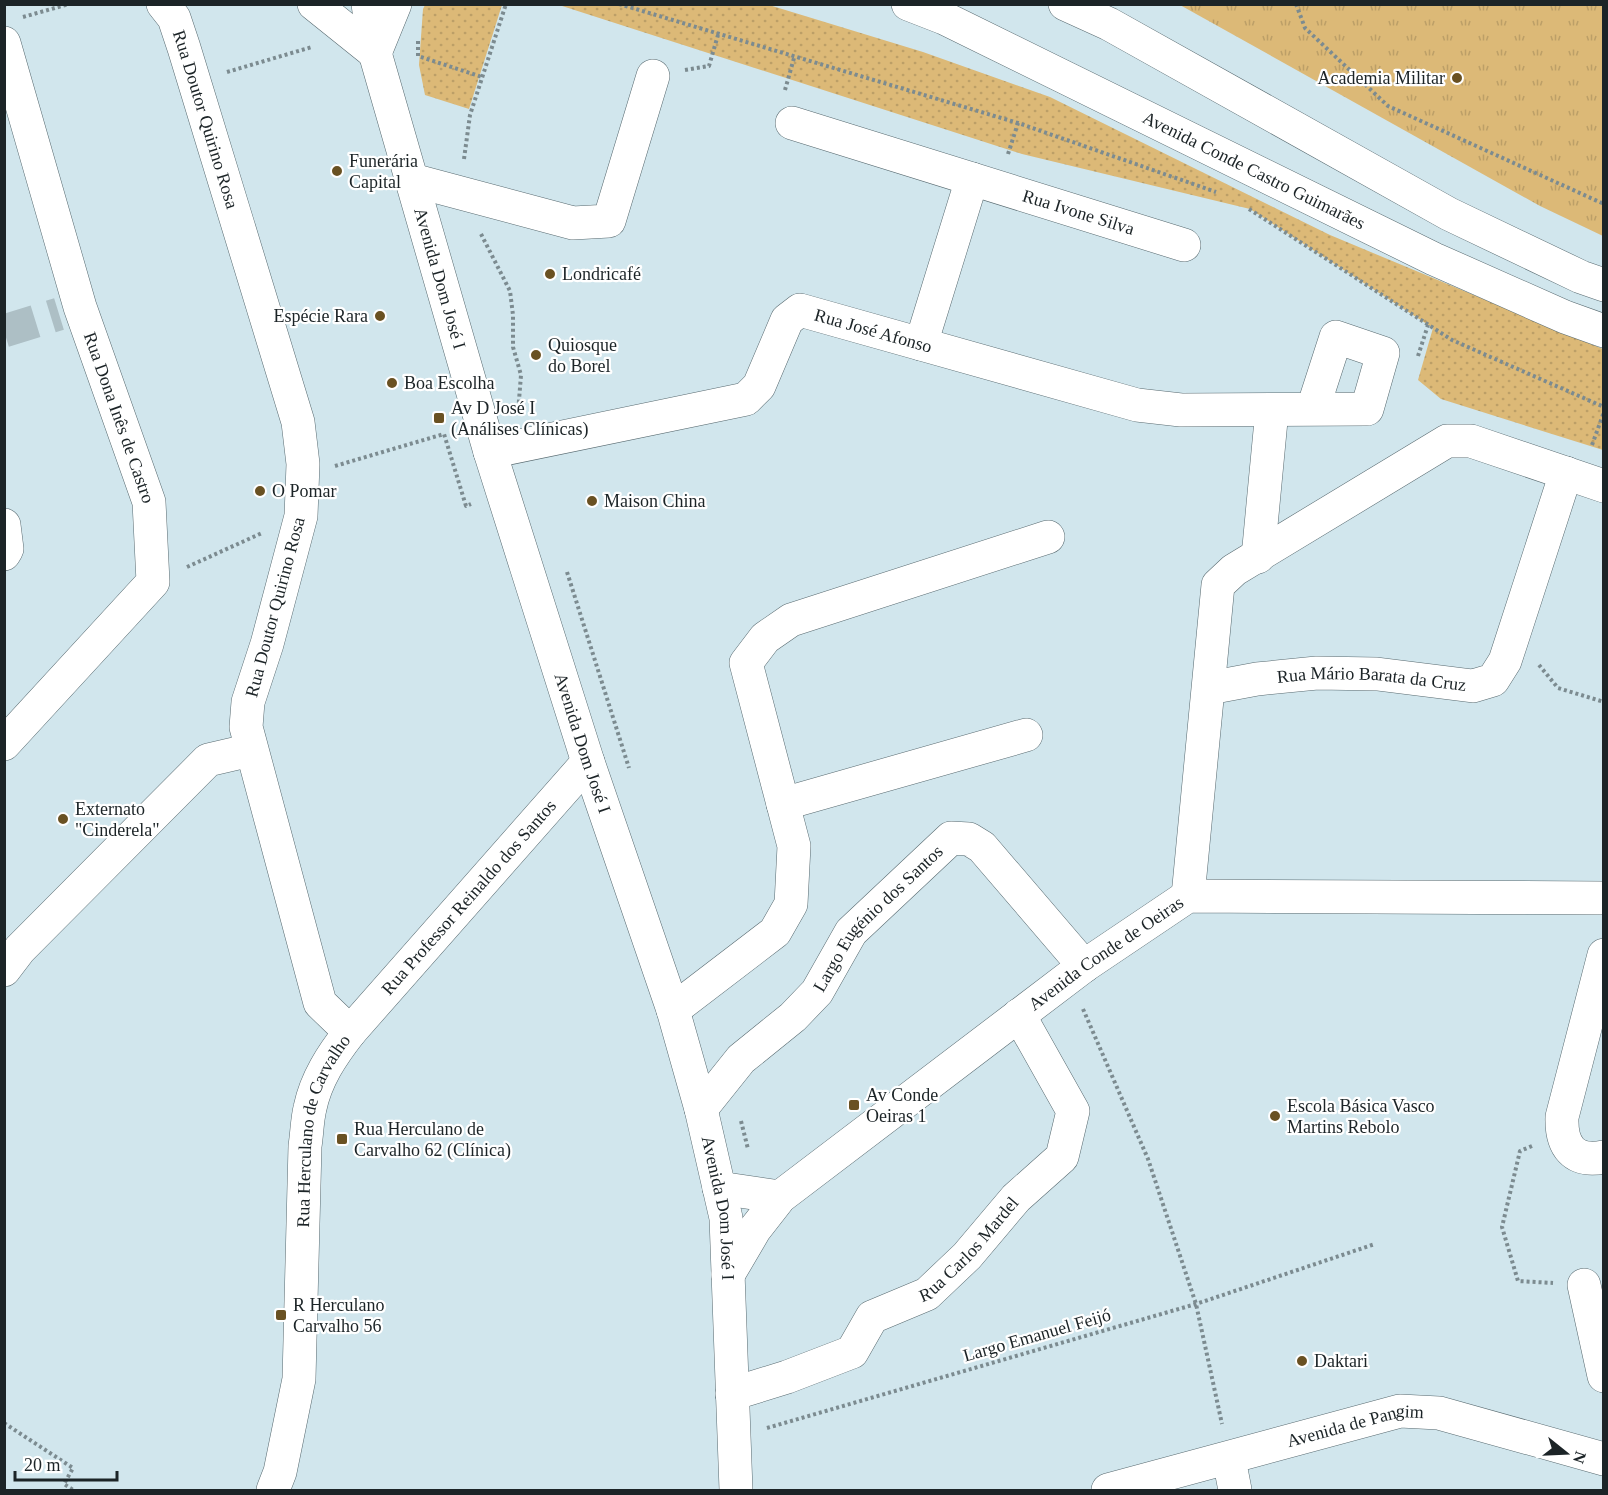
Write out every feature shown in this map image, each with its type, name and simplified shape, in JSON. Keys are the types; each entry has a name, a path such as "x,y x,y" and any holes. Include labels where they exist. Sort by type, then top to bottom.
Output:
{"street":[{"name":"Rua Doutor Quirino Rosa","path":"163,4 174,18 184,48 298,422 303,464 301,516 267,644 248,702 246,728 251,750"},
{"path":"314,4 375,53 395,4"},
{"name":"Avenida Dom José I","path":"368,4 375,53 490,452 588,762 673,1010 701,1109 726,1218 736,1491"},
{"name":"Avenida Conde Castro Guimarães","path":"908,4 944,18 1434,259 1565,317 1604,331"},
{"path":"1065,4 1111,14 1449,214 1581,277 1604,285"},
{"name":"Rua Dona Inês de Castro","path":"7,60 70,311 149,502 153,582"},
{"path":"412,180 573,223 609,221 653,76"},
{"name":"Rua Ivone Silva","path":"792,123 1184,244"},
{"path":"921,344 972,179"},
{"name":"Rua José Afonso","path":"490,452 746,399 759,386 787,320 800,310 1137,405 1180,410 1313,408"},
{"path":"1257,557 1272,410"},
{"path":"1188,896 1218,585 1233,570 1447,441 1471,441 1604,486"},
{"name":"Rua Mário Barata da Cruz","path":"1209,688 1257,679 1317,673 1377,674 1473,686 1492,680 1505,661 1566,473"},
{"path":"4,525 7,549 4,554"},
{"path":"673,1010 775,932 791,904 794,846 746,663 765,638 791,620 1048,537"},
{"path":"4,744 153,582"},
{"path":"783,804 1026,735"},
{"path":"4,970 20,949 208,760 251,750"},
{"name":"Rua Herculano de Carvalho","path":"251,750 320,1004 350,1032 333,1054 318,1082 310,1108 305,1146 299,1378 284,1484"},
{"name":"Rua Professor Reinaldo dos Santos","path":"350,1032 588,762"},
{"name":"Largo Eugénio dos Santos","path":"701,1109 741,1059 793,1017 816,992 851,932 951,838 969,839 982,846 1077,972"},
{"name":"Avenida Conde de Oeiras","path":"728,1275 755,1229 766,1195 1019,1016 1077,972 1188,896 1604,898"},
{"path":"1604,956 1562,1117 1561,1134 1571,1151 1590,1159 1604,1156"},
{"name":"Rua Carlos Mardel","path":"732,1394 852,1352 872,1317 927,1294 967,1256 1016,1198 1062,1156 1073,1111 1019,1016"},
{"path":"719,1188 766,1195"},
{"path":"1584,1285 1604,1376"},
{"name":"Avenida de Pangim","path":"1108,1491 1400,1411 1439,1413 1604,1459"},
{"path":"1229,1459 1235,1491"}],"path":[{"path":"43,12 69,4"},
{"path":"506,4 470,115 461,194 510,291 513,347 521,375 517,410 526,444"},
{"path":"619,4 1018,123 1222,194"},
{"path":"1296,4 1305,28 1388,106 1604,204"},
{"path":"418,33 418,56 482,77"},
{"path":"653,76 708,66 718,35"},
{"path":"253,64 312,47"},
{"path":"1241,204 1452,340 1604,407"},
{"path":"1415,365 1428,325"},
{"path":"303,476 444,434"},
{"path":"153,582 301,516"},
{"path":"566,569 631,774"},
{"path":"1508,650 1533,658 1558,688 1604,702"},
{"path":"1077,972 1148,1159 1196,1304 1229,1459"},
{"path":"728,1076 766,1195"},
{"path":"1520,1152 1502,1227 1518,1281 1584,1285"},
{"name":"Largo Emanuel Feijó","path":"766,1428 1196,1304 1375,1244"},
{"path":"764,1384 767,1438"},
{"path":"4,1424 73,1468 64,1484 73,1491"}],"green space":[{"path":"425,5 502,5 469,109 425,95 419,65"},
{"path":"559,5 769,5 923,52 1050,97 1330,235 1603,349 1603,450 1441,399 1418,380 1433,328 1250,209 1022,154"},
{"name":"Academia Militar","path":"1180,5 1603,5 1603,236 1540,206"}],"tunnel":[{"path":"4,331 59,314"}],"place":[{"name":"Academia Militar","path":"1457,78"},
{"name":"Funerária Capital","path":"337,171"},
{"name":"Londricafé","path":"550,274"},
{"name":"Espécie Rara","path":"380,316"},
{"name":"Quiosque do Borel","path":"536,355"},
{"name":"Boa Escolha","path":"392,383"},
{"name":"Av D José I (Análises Clínicas)","path":"439,418"},
{"name":"O Pomar","path":"260,491"},
{"name":"Maison China","path":"592,501"},
{"name":"Externato \"Cinderela\"","path":"63,819"},
{"name":"Av Conde Oeiras 1","path":"854,1105"},
{"name":"Escola Básica Vasco Martins Rebolo","path":"1275,1116"},
{"name":"Rua Herculano de Carvalho 62 (Clínica)","path":"342,1139"},
{"name":"R Herculano Carvalho 56","path":"281,1315"},
{"name":"Daktari","path":"1302,1361"}]}
